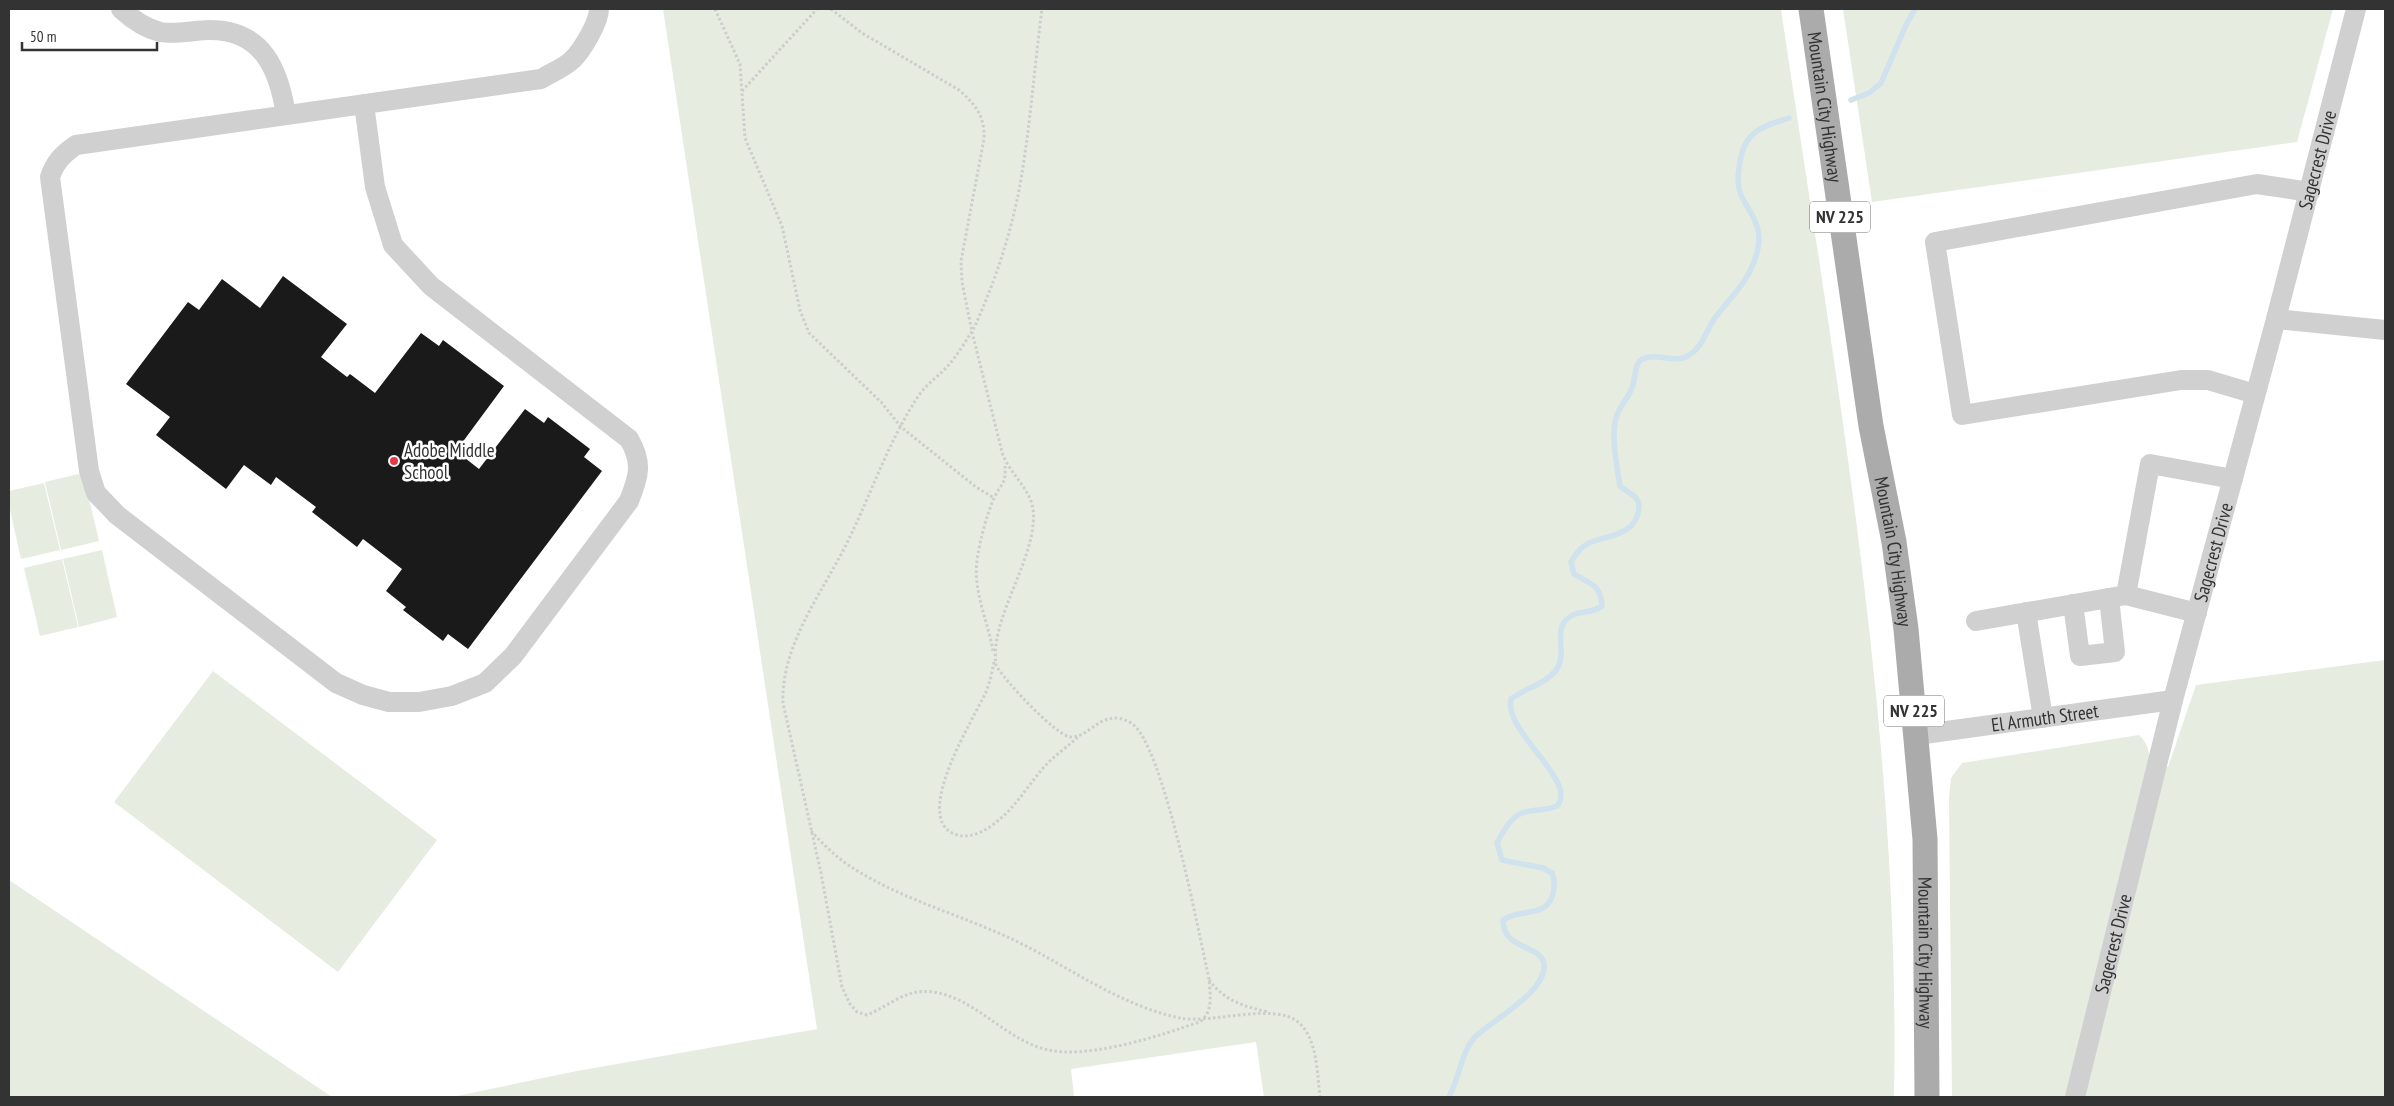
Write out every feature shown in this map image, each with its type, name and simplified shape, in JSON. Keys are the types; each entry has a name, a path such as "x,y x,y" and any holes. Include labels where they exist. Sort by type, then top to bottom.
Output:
{"main road":[{"name":"Mountain City Highway","path":"1812,9 1871,426 1894,542 1906,629 1926,839 1927,1097"}],"street":[{"path":"120,9 136,22 160,32 210,30 234,33 258,47 276,71 286,115"},
{"path":"364,104 375,187 394,246 412,268 431,286 629,439 638,455 638,479 629,501 513,656 485,683 452,696 419,702 389,702 363,695 336,683 117,515 96,493 89,471 50,177 54,164 76,145 541,78 572,61 588,38 599,15 599,9"},
{"name":"Sagecrest Drive","path":"2075,1097 2173,700 2310,192 2356,9"},
{"path":"2256,394 2208,380 2181,380 1962,415 1935,242 2257,184 2310,192"},
{"path":"2276,319 2385,330"},
{"path":"2073,604 2080,656 2115,652 2117,596 2150,464 2233,479"},
{"path":"1976,621 2117,596 2197,613"},
{"path":"2026,612 2043,718"},
{"name":"El Armuth Street","path":"1917,736 2173,700"}],"path":[{"path":"715,9 740,64 745,138 782,226 804,324 814,340 863,384 901,427 976,487 994,498"},
{"path":"742,91 817,9"},
{"path":"831,9 862,33 959,90 970,99 984,121 984,139 961,261 963,294 1005,461 1004,481 994,498 979,550 976,572 979,594 998,670 1060,734 1073,738 1085,732"},
{"path":"1005,461 1030,500 1033,517 1031,536 997,636 995,658 987,690 958,748 943,788 939,814 944,827 951,832 965,836 987,829 1007,814 1051,759 1085,732 1102,721 1117,718 1131,723 1142,735 1152,756 1170,810 1209,979 1209,1006 1202,1020 1164,1034 1130,1042 1069,1051 1048,1050 1033,1045 993,1023 965,1004 932,992 904,994 872,1013 862,1014 850,1004 840,980 820,873 784,712 783,677 808,613 847,543 901,427 920,394 947,366 972,332 984,308 1004,251 1019,190 1042,9"},
{"path":"810,831 844,862 901,893 1015,941 1132,1002 1180,1018 1202,1020 1273,1014"},
{"path":"1209,979 1217,990 1233,1001 1273,1014 1286,1016 1298,1023 1312,1043 1320,1097"}],"shaded area":[{"path":"663,9 1781,9 1842,415 1875,687 1887,824 1893,960 1894,1097 1264,1097 1256,1042 1071,1069 1074,1097 452,1097 577,1071 817,1029"},
{"path":"1843,9 2333,9 2297,142 1872,202"},
{"path":"83,473 99,541 61,550 45,482"},
{"path":"44,483 60,550 21,559 9,505 9,491"},
{"path":"102,550 117,617 79,627 63,559"},
{"path":"62,559 78,627 40,636 24,568"},
{"path":"2385,660 2385,1097 1952,1097 1949,798 1951,778 1962,763 2139,735 2148,750 2148,769 2168,767 2196,685"},
{"path":"213,671 437,840 338,972 114,802"},
{"path":"9,880 332,1097 9,1097"}],"building":[{"name":"Adobe Middle School","path":"283,276 347,324 321,357 347,377 350,374 375,393 421,333 439,346 443,340 504,386 456,451 479,469 525,409 544,423 548,417 590,449 584,457 602,471 468,649 448,634 443,641 403,610 406,607 386,591 402,569 363,539 357,547 312,512 316,507 276,477 271,485 244,465 226,489 156,435 170,417 126,384 188,302 199,310 222,279 260,308"}],"waterway":[{"path":"1851,100 1869,93 1881,83 1915,9"},
{"path":"1449,1097 1470,1043 1483,1030 1528,995 1537,985 1543,974 1544,964 1541,958 1509,937 1503,920 1509,916 1543,908 1548,904 1554,888 1552,873 1543,868 1502,860 1497,843 1507,826 1518,815 1557,806 1561,796 1558,783 1518,726 1512,712 1511,699 1541,682 1557,669 1561,657 1561,631 1566,620 1574,614 1598,609 1602,606 1597,589 1574,574 1571,562 1583,547 1627,529 1638,515 1638,501 1620,486 1614,440 1617,415 1632,389 1639,362 1652,357 1678,359 1694,352 1715,318 1749,273 1755,260 1759,239 1757,226 1739,189 1738,174 1742,152 1750,137 1756,132 1770,124 1789,118"}],"place":[{"name":"Adobe Middle School","path":"394,461"}]}
